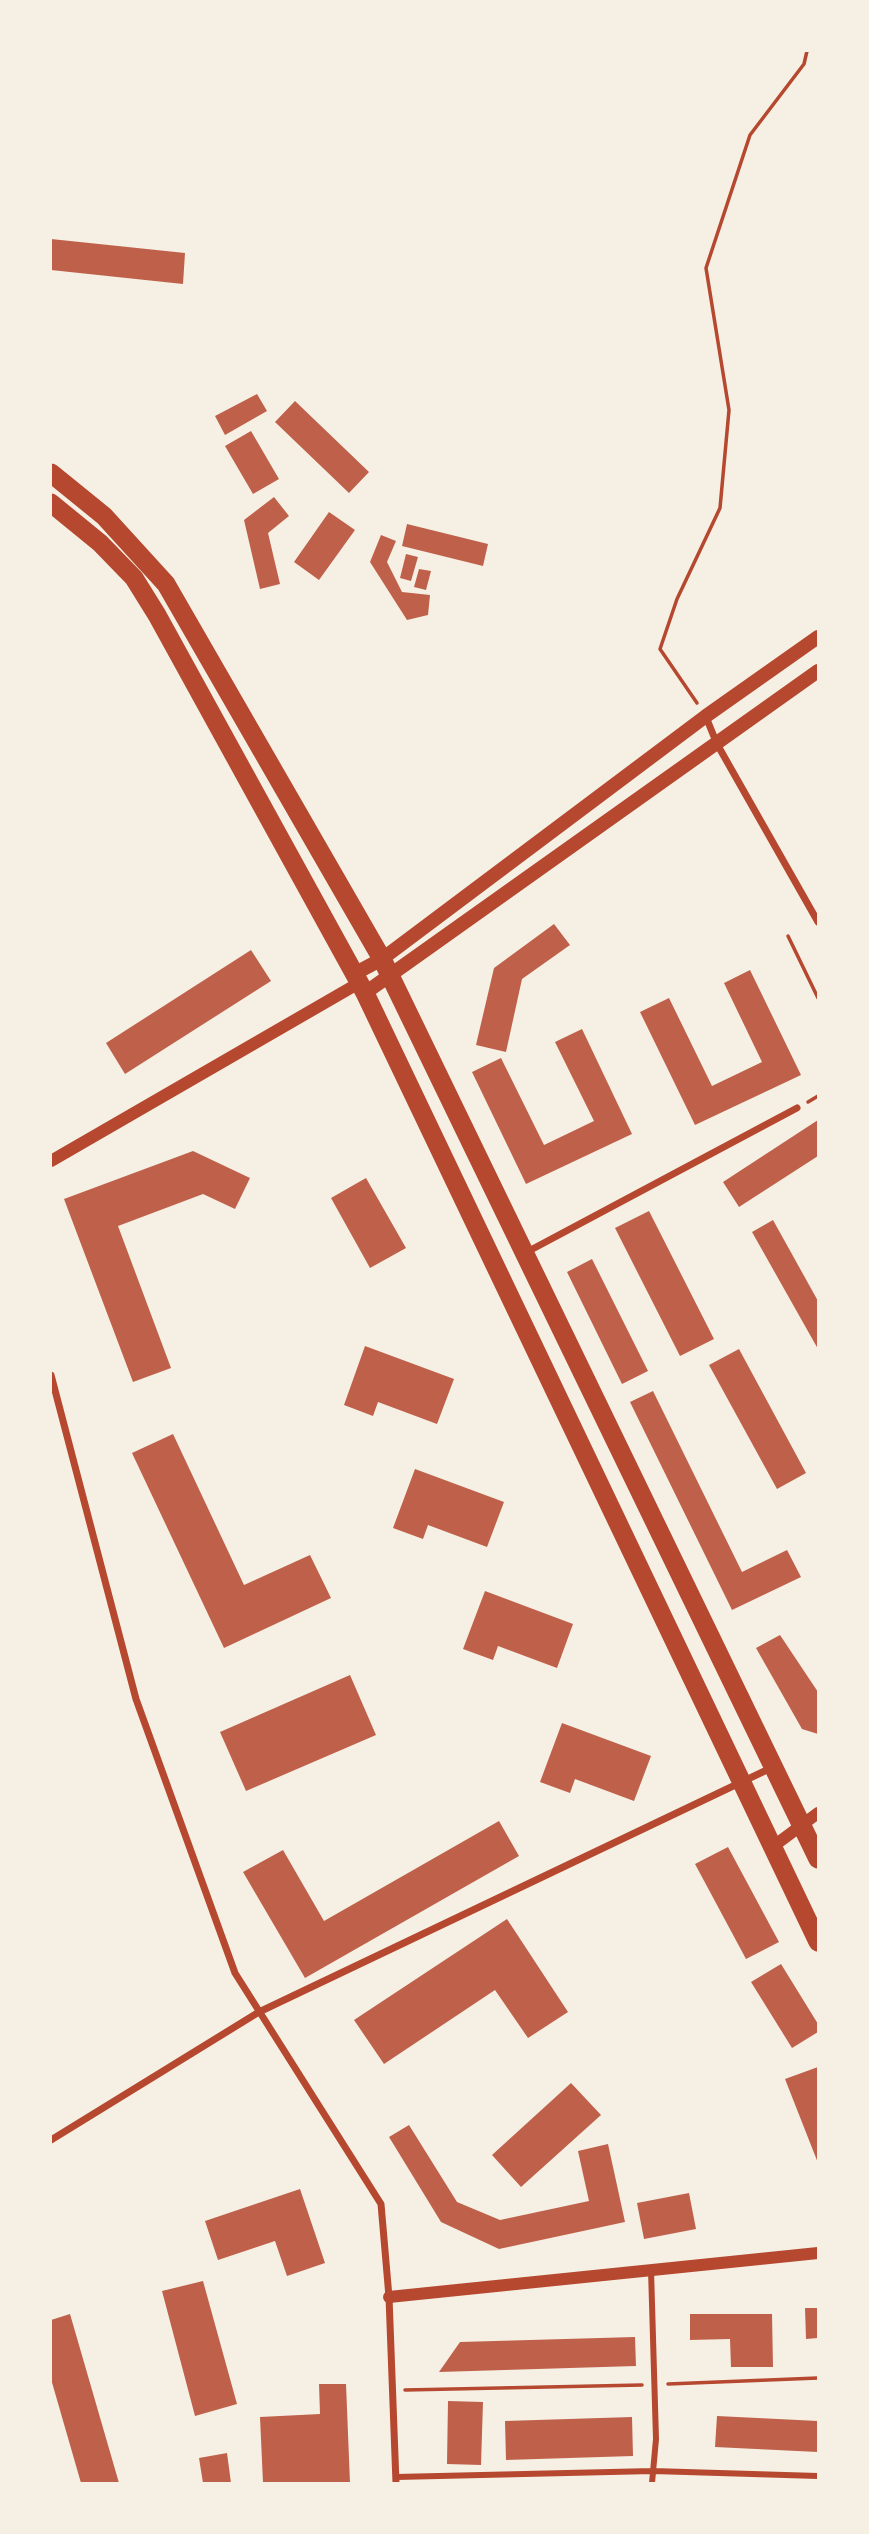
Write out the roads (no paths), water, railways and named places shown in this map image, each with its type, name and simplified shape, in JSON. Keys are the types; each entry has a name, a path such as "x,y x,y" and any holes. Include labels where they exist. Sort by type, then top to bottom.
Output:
{"highway":[{"path":"51,473 104,516 166,584 382,959 818,1858"},
{"path":"51,503 100,543 134,578 158,615 359,983 818,1942"}],"main road":[{"path":"359,983 382,959 706,716 818,637"},
{"path":"359,983 391,978 818,671"}],"street":[{"path":"706,716 717,744 818,922"},
{"path":"51,1161 359,983"},
{"path":"525,1254 797,1108"},
{"path":"51,1375 136,1699 234,1973 381,2204 390,2297 396,2480 653,2472 818,2476"},
{"path":"51,2140 259,2012 774,1767"},
{"path":"771,1848 803,1827 818,1813"},
{"path":"390,2297 818,2253"},
{"path":"651,2270 654,2385 652,2483"}]}
